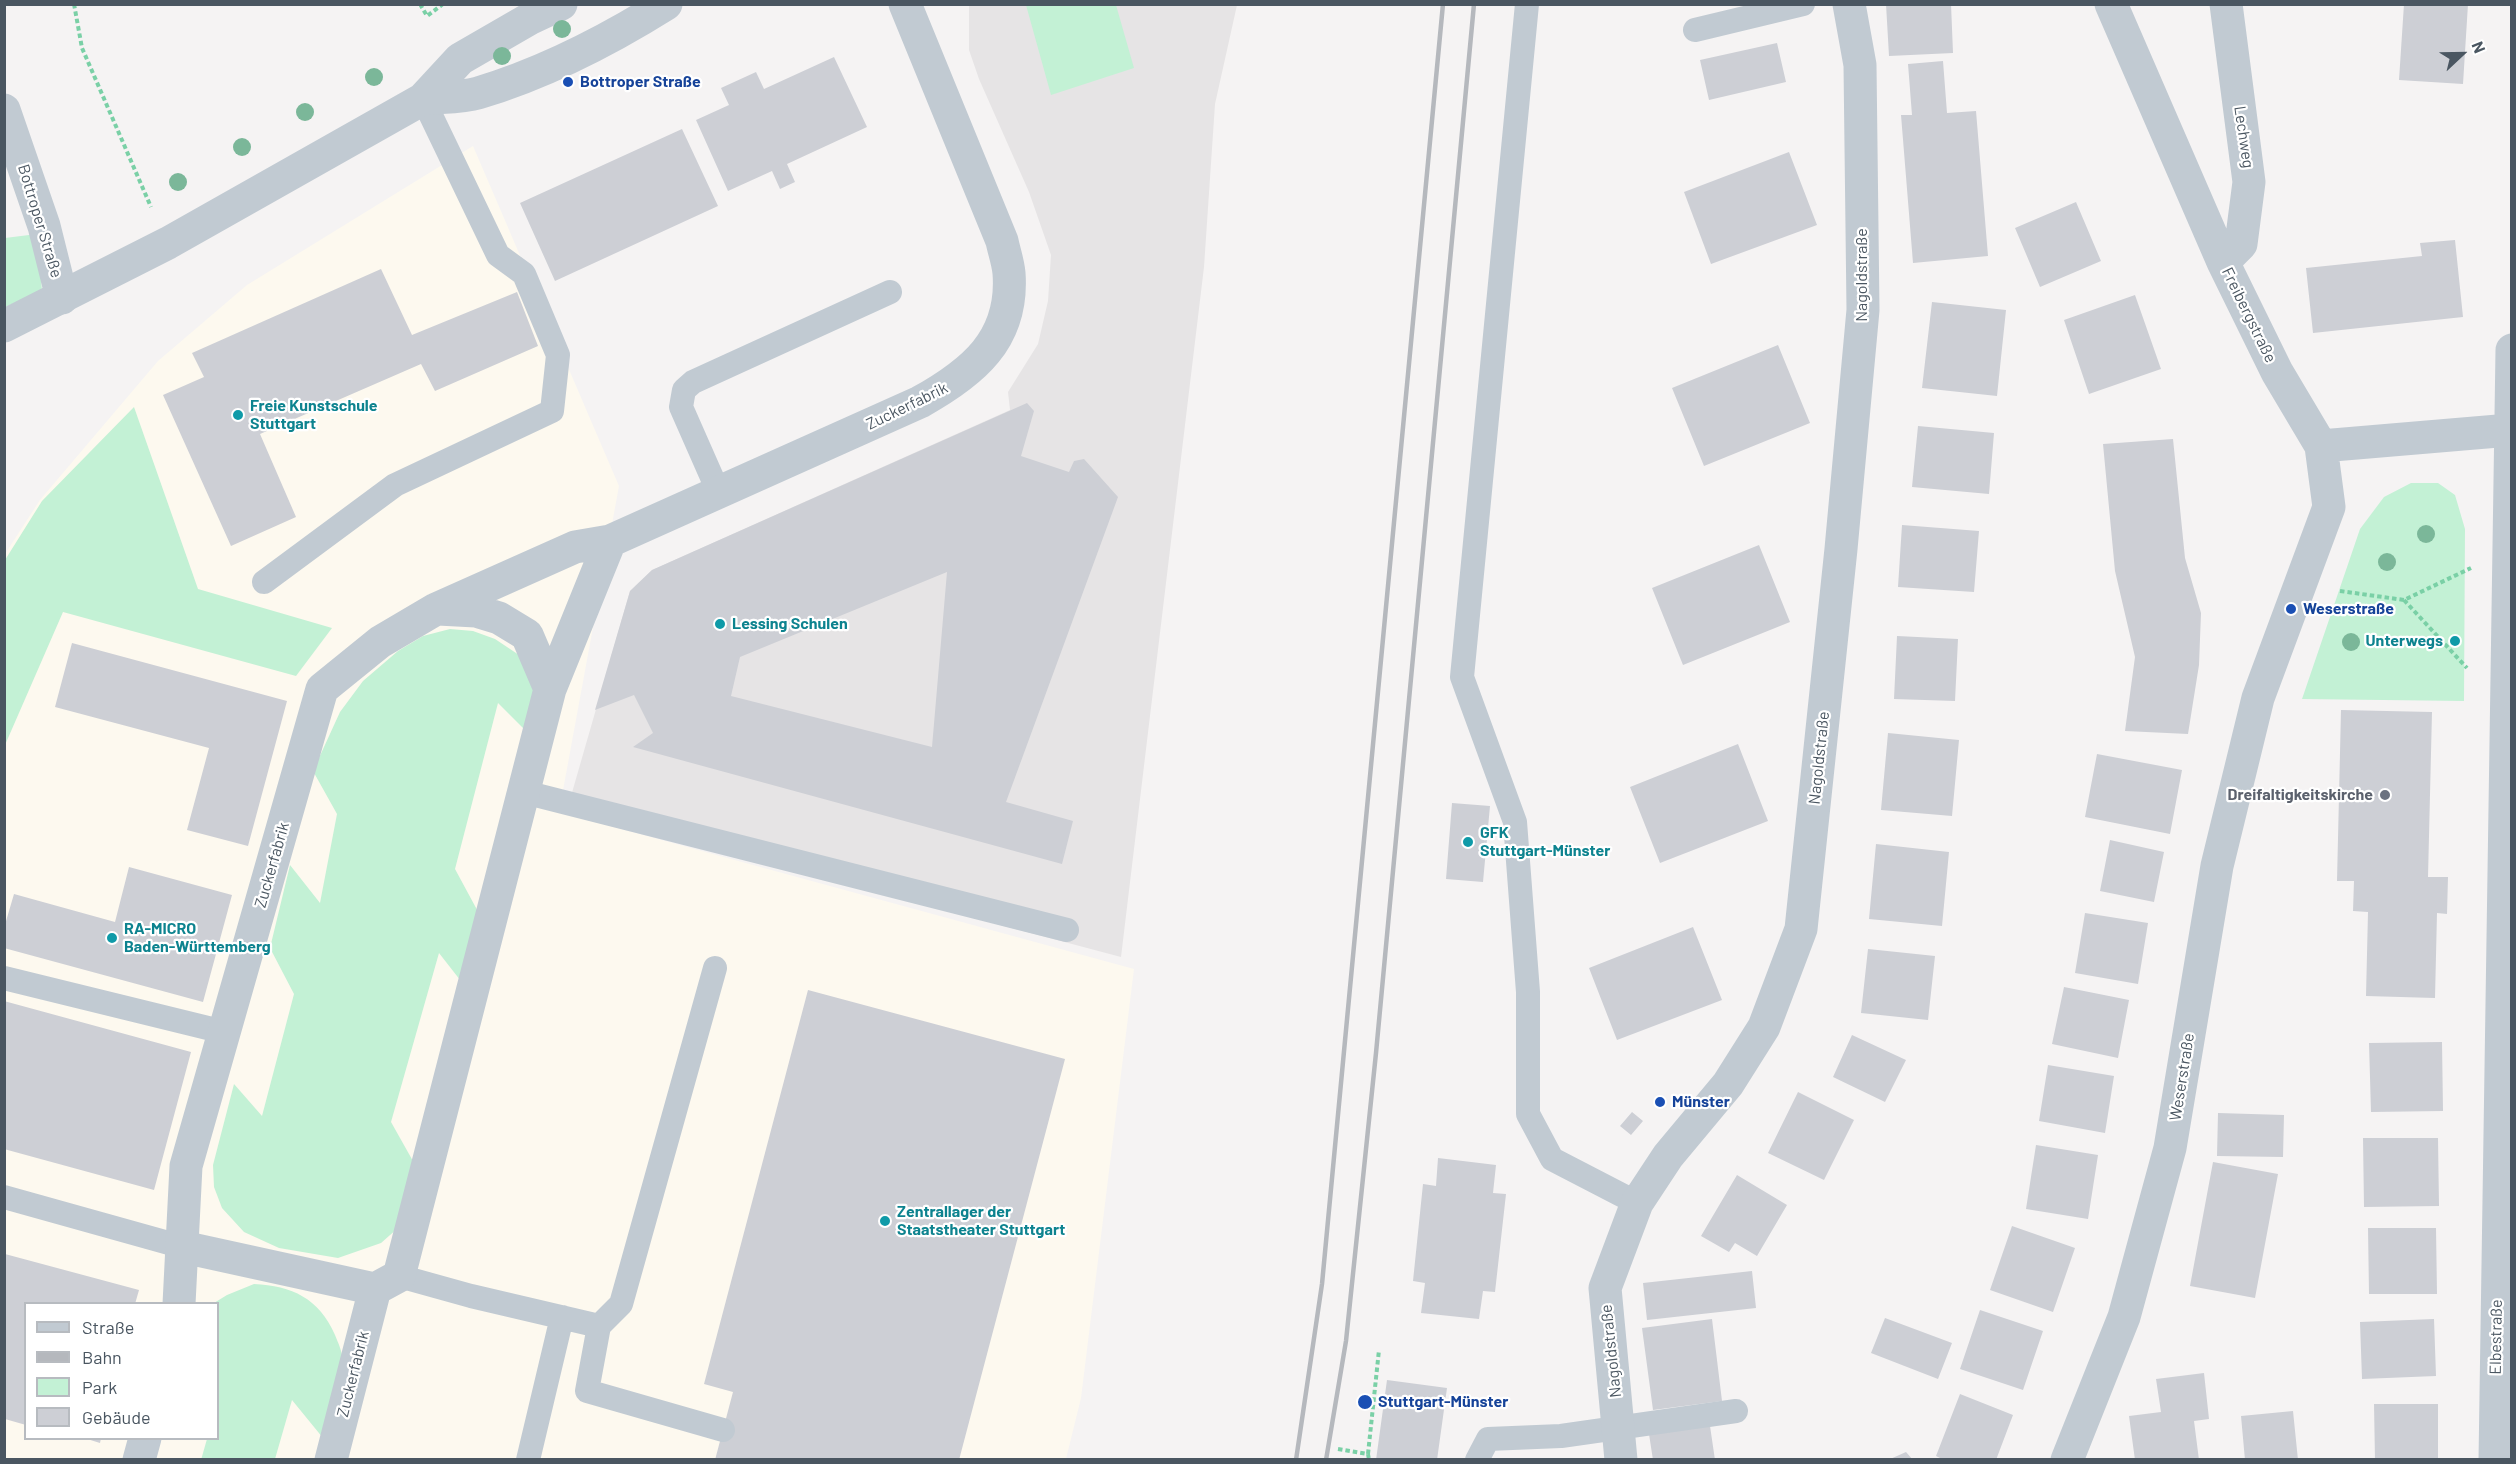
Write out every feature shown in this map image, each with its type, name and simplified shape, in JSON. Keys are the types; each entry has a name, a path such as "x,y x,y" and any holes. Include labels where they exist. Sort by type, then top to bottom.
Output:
{"street":[{"name":"Bottroper Straße","path":"4,327 168,243 423,99 460,59 531,18 561,4"},
{"name":"Bottroper Straße","path":"423,99 476,94 556,64 603,42 666,4"},
{"name":"Zuckerfabrik","path":"179,1302 186,1166 322,689 380,642 436,609 575,547 610,541 920,402 955,383 980,362 1000,329 1008,300 1009,272 1002,241 905,4"},
{"name":"Nagoldstraße","path":"1621,1460 1605,1288 1637,1203 1668,1156 1728,1084 1764,1027 1801,929 1863,310 1860,65 1849,4"},
{"name":"Freibergstraße","path":"2111,4 2223,262 2277,372 2321,446"},
{"name":"Lechweg","path":"2223,262 2241,244 2249,182 2226,4"},
{"name":"Bottroper Straße","path":"4,110 44,226 62,298"},
{"name":"Elbestraße","path":"2494,1460 2503,1404 2507,567 2511,350"},
{"path":"2321,446 2510,430"},
{"name":"Weserstraße","path":"2067,1460 2124,1317 2167,1160 2217,866 2258,698 2329,507 2321,446"},
{"name":"Zuckerfabrik","path":"331,1460 387,1283 524,792 550,689 610,541"},
{"path":"436,609 476,611 499,618 527,635 550,689"},
{"path":"183,1247 387,1283"},
{"path":"139,1460 144,1440"}],"lane":[{"path":"1527,4 1462,677 1515,822 1528,992 1528,1114 1552,1158 1637,1203"},
{"path":"1695,30 1803,4"},
{"path":"264,582 394,485 552,411 558,355 529,284 524,274 498,255 423,99"},
{"path":"718,491 681,407 684,390 693,382 890,292"},
{"path":"524,792 1067,930"},
{"path":"715,968 621,1304 599,1326 587,1391 723,1430"},
{"path":"4,978 224,1032"},
{"path":"4,1197 183,1247"},
{"path":"387,1283 471,1296 599,1326"},
{"path":"528,1460 562,1317"},
{"path":"1477,1460 1488,1439 1561,1436 1618,1426 1737,1411"}],"path":[{"path":"74,4 82,48 168,243"},
{"path":"420,4 427,16 443,4"},
{"path":"2301,585 2404,600 2477,565 2507,567"},
{"path":"2404,600 2508,713"},
{"path":"1338,1449 1368,1457 1379,1350"}],"shaded area":[{"path":"969,5 1237,5 1215,104 1204,267 1121,957 567,810 630,591 652,570 1010,410 1008,392 1038,344 1048,301 1051,255 1029,192 979,79 969,50"},
{"path":"473,146 619,486 559,812 1134,969 1081,1398 1066,1459 5,1460 5,554 40,500 158,361 247,285"}],"green space":[{"path":"1026,5 1116,5 1134,68 1051,95"},
{"path":"37,234 42,291 5,307 5,238"},
{"path":"134,407 198,589 332,628 296,676 63,612 5,745 5,560 42,501"},
{"path":"2411,483 2438,483 2455,495 2465,529 2464,701 2302,699 2360,529 2384,497"},
{"path":"450,629 473,631 495,639 519,655 534,683 530,735 498,703 455,869 482,919 464,985 439,953 391,1122 418,1170 398,1228 381,1243 338,1258 279,1248 244,1232 222,1208 214,1187 213,1165 234,1084 262,1116 294,994 270,948 290,865 320,903 337,814 313,771 340,712 363,681 398,651 423,636"},
{"path":"254,1284 292,1291 312,1303 328,1322 340,1348 342,1361 337,1389 323,1438 292,1400 275,1459 201,1460 207,1440 219,1440 219,1302 216,1302"}],"building":[{"path":"1886,4 1951,4 1953,53 1889,56"},
{"path":"2404,4 2468,4 2463,84 2399,80"},
{"path":"1777,43 1786,82 1709,100 1700,60"},
{"path":"834,57 867,127 787,164 795,182 780,189 772,171 728,191 696,120 729,105 721,88 756,72 764,89"},
{"path":"1943,61 1947,113 1976,111 1988,256 1913,263 1901,115 1912,115 1908,64"},
{"path":"682,129 718,206 555,281 520,203"},
{"path":"1789,152 1817,225 1711,264 1684,192"},
{"path":"2076,202 2101,261 2040,287 2015,228"},
{"path":"2455,240 2463,317 2313,333 2306,268 2422,256 2420,243"},
{"name":"Freie Kunstschule Stuttgart","path":"381,269 412,335 517,292 538,346 435,391 421,364 260,434 296,517 231,546 163,395 204,377 192,353"},
{"path":"2135,295 2161,369 2089,394 2064,320"},
{"path":"1932,302 2006,310 1997,396 1922,388"},
{"path":"1778,345 1810,423 1704,466 1672,388"},
{"name":"Lessing Schulen","path":"1027,403 1034,411 1021,456 1069,472 1074,461 1084,459 1118,497 1006,802 1073,821 1062,864 633,747 653,733 634,695 595,710 630,591 652,570","holes":["947,572 932,747 731,696 740,657"]},
{"path":"1918,426 1994,433 1989,494 1912,487"},
{"path":"2173,439 2185,558 2201,613 2199,665 2188,734 2125,731 2135,657 2115,571 2103,444"},
{"path":"1902,525 1979,531 1974,592 1898,587"},
{"path":"1759,545 1790,622 1683,665 1652,588"},
{"path":"1897,636 1958,639 1955,701 1894,699"},
{"path":"72,643 287,701 248,846 187,830 209,748 55,707"},
{"name":"Dreifaltigkeitskirche","path":"2341,710 2432,712 2428,877 2448,877 2447,914 2437,913 2435,998 2366,996 2368,912 2353,911 2354,881 2337,881"},
{"path":"1888,733 1959,740 1952,816 1881,810"},
{"path":"1738,744 1768,821 1660,863 1630,787"},
{"path":"2097,754 2182,770 2170,834 2085,817"},
{"name":"GFK Stuttgart-Münster","path":"1452,803 1490,806 1483,882 1446,879"},
{"path":"2110,840 2164,852 2154,902 2100,891"},
{"path":"1876,844 1949,852 1942,926 1869,919"},
{"name":"RA-MICRO Baden-Württemberg","path":"129,867 232,895 203,1002 4,948 4,928 14,894 115,922"},
{"path":"2085,913 2148,923 2138,984 2075,973"},
{"path":"1693,927 1722,1000 1617,1040 1589,968"},
{"path":"1868,949 1935,956 1928,1020 1861,1013"},
{"path":"2064,987 2129,1000 2118,1058 2052,1044"},
{"name":"Zentrallager der Staatstheater Stuttgart","path":"808,990 1065,1059 959,1460 715,1460 733,1392 704,1384"},
{"path":"4,1001 191,1052 154,1190 4,1149"},
{"path":"1852,1035 1906,1060 1885,1102 1833,1077"},
{"path":"2442,1042 2443,1111 2371,1112 2369,1043"},
{"path":"2048,1065 2114,1076 2105,1133 2039,1121"},
{"path":"1798,1092 1854,1120 1824,1180 1768,1153"},
{"path":"1632,1112 1643,1121 1631,1135 1620,1126"},
{"path":"2218,1113 2284,1115 2283,1157 2217,1156"},
{"path":"2363,1138 2438,1138 2439,1206 2364,1207"},
{"path":"2036,1145 2098,1155 2088,1219 2026,1209"},
{"path":"1438,1158 1496,1165 1493,1193 1506,1194 1495,1292 1483,1291 1479,1319 1421,1313 1425,1283 1413,1281 1423,1184 1436,1186"},
{"path":"2213,1162 2278,1174 2255,1298 2190,1286"},
{"path":"1737,1175 1787,1205 1757,1256 1735,1243 1729,1252 1701,1236"},
{"path":"2012,1226 2075,1248 2053,1312 1990,1290"},
{"path":"2368,1228 2436,1228 2437,1294 2369,1294"},
{"path":"5,1254 139,1290 136,1302 24,1302 24,1424 5,1419"},
{"path":"1752,1271 1756,1308 1647,1320 1643,1283"},
{"path":"1980,1310 2043,1331 2023,1390 1960,1369"},
{"path":"1885,1318 1952,1343 1938,1379 1871,1353"},
{"path":"1712,1319 1722,1401 1653,1410 1642,1328"},
{"path":"2434,1319 2436,1376 2362,1379 2360,1322"},
{"path":"2204,1373 2209,1419 2194,1421 2199,1460 2135,1460 2129,1416 2161,1412 2156,1379"},
{"path":"1387,1380 1447,1388 1437,1460 1376,1460"},
{"path":"1960,1394 2013,1415 1996,1460 1944,1460 1936,1456"},
{"path":"2374,1404 2438,1404 2438,1460 2375,1460"},
{"path":"2293,1411 2298,1460 2245,1460 2241,1416"},
{"path":"1710,1426 1715,1460 1653,1460 1649,1434"},
{"path":"1906,1452 1913,1460 1888,1460"}],"railway":[{"path":"1296,1460 1322,1284 1443,4"},
{"path":"1326,1460 1346,1341 1376,1053 1474,4"}],"place":[{"name":"Bottroper Straße","path":"568,82"},
{"name":"Freie Kunstschule Stuttgart","path":"238,415"},
{"name":"Weserstraße","path":"2291,609"},
{"name":"Lessing Schulen","path":"720,624"},
{"name":"Unterwegs","path":"2455,641"},
{"name":"Dreifaltigkeitskirche","path":"2385,795"},
{"name":"GFK Stuttgart-Münster","path":"1468,842"},
{"name":"RA-MICRO Baden-Württemberg","path":"112,938"},
{"name":"Münster","path":"1660,1102"},
{"name":"Zentrallager der Staatstheater Stuttgart","path":"885,1221"},
{"name":"Stuttgart-Münster","path":"1365,1402"}]}
